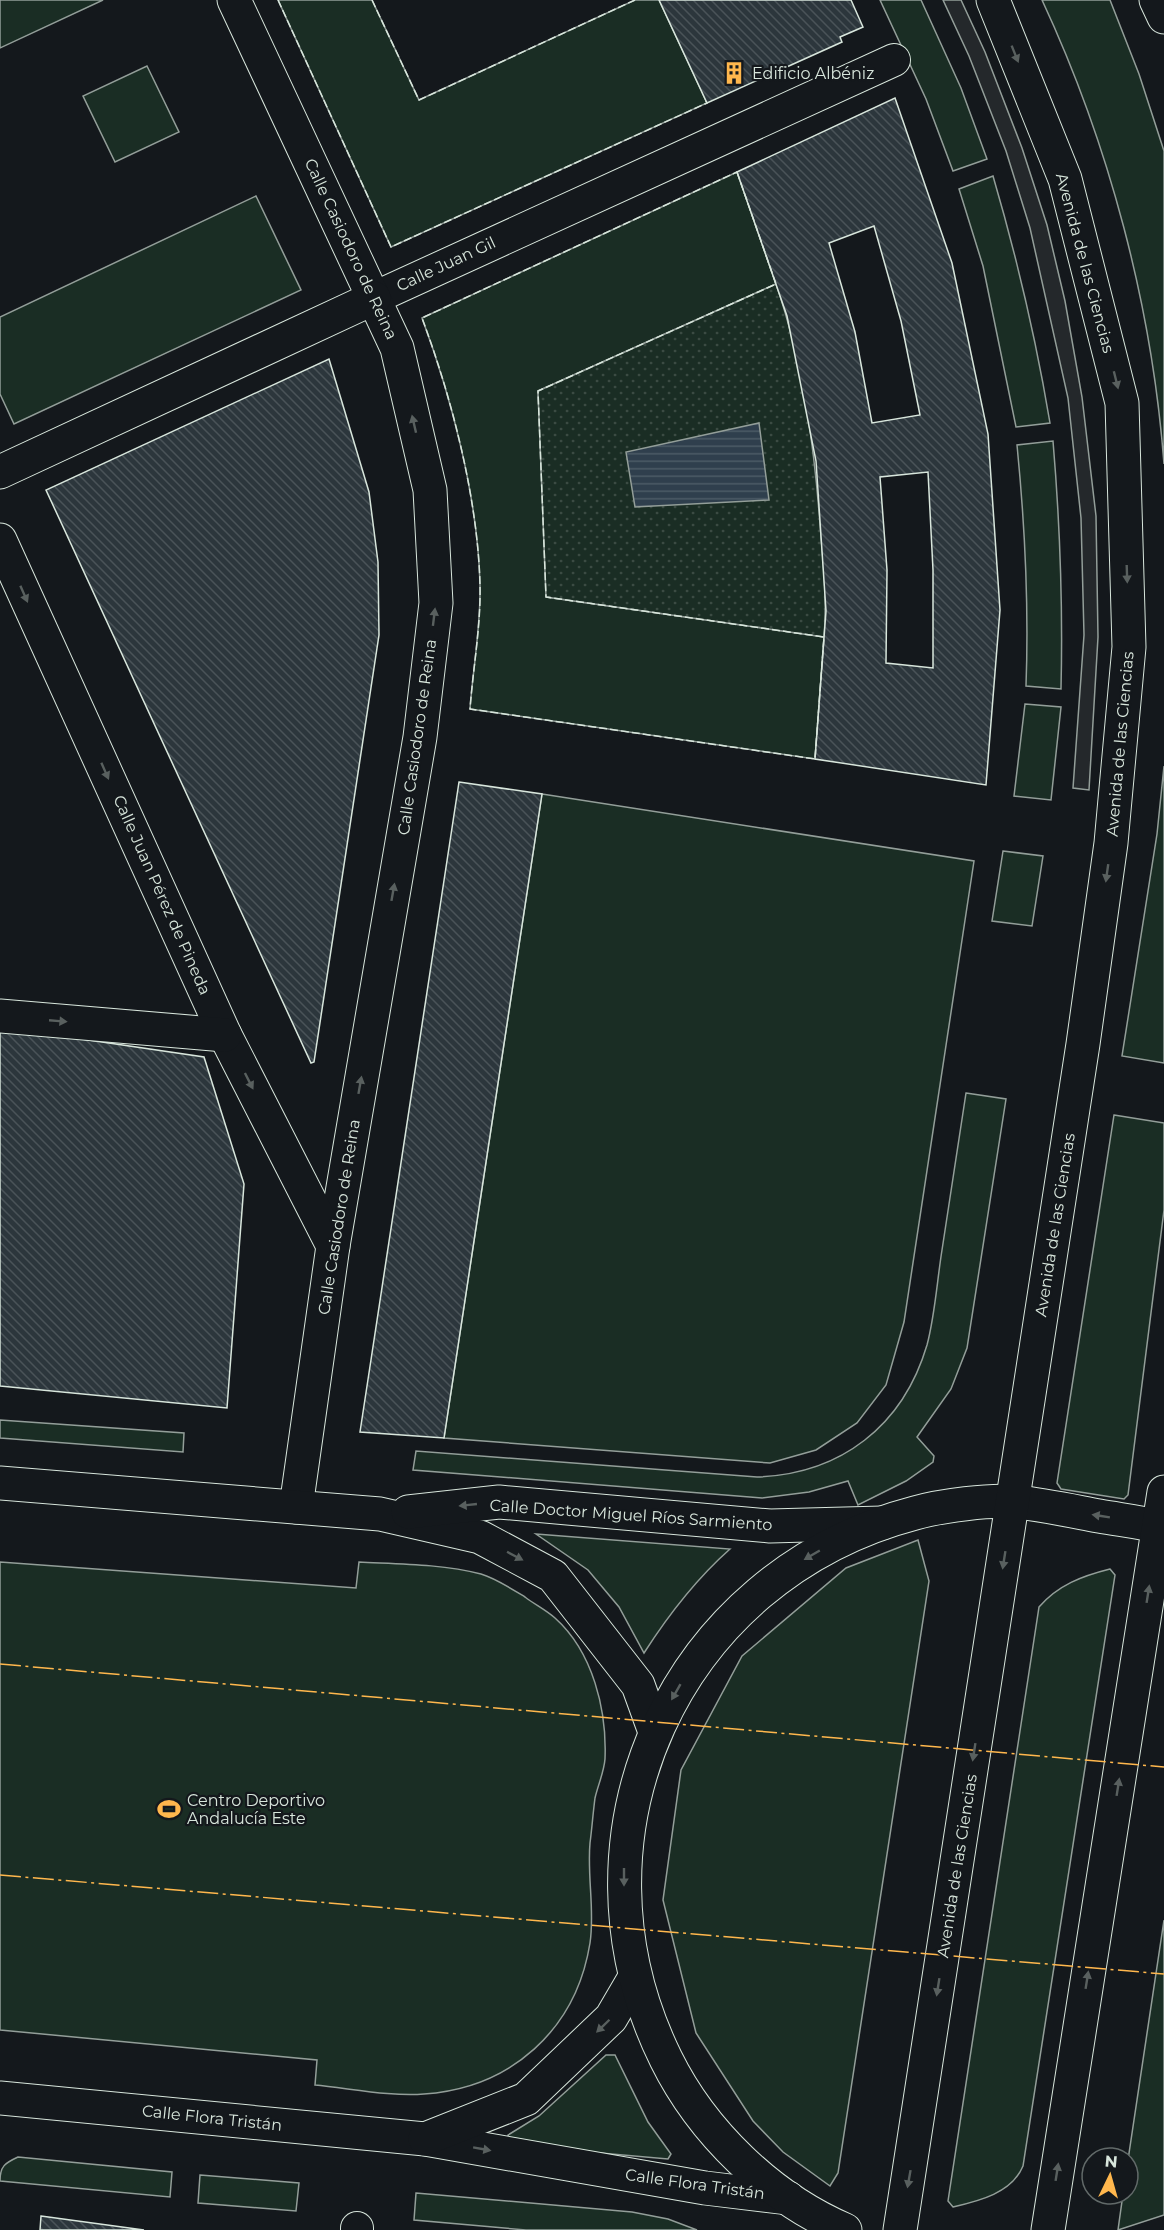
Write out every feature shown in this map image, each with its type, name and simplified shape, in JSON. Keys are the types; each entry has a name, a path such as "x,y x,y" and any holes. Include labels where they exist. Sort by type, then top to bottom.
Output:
{"main road":[{"name":"Calle Casiodoro de Reina","path":"234,0 397,348 430,490 436,603 420,737 333,1246 296,1507"},
{"name":"Avenida de las Ciencias","path":"900,2230 1013,1502 1111,843 1129,647 1122,403 1065,179 993,0"},
{"path":"1156,0 1164,17"},
{"name":"Calle Juan Gil","path":"0,472 374,297"},
{"name":"Calle Juan Pérez de Pineda","path":"0,540 225,1035 333,1246"},
{"path":"0,1016 225,1035"},
{"name":"Calle Doctor Miguel Ríos Sarmiento","path":"0,1483 380,1514 480,1538 553,1576 638,1685 655,1732"},
{"path":"1048,2230 1161,1527 1164,1492"},
{"name":"Calle Doctor Miguel Ríos Sarmiento","path":"380,1514 499,1502 770,1526 882,1523"},
{"path":"845,2230 788,2198 736,2154 691,2101 658,2041 635,1977 624,1915 624,1853 635,1791 655,1732 675,1692 700,1654 730,1619 755,1596 800,1562 840,1540 882,1523 946,1507 1013,1502 1161,1527"},
{"name":"Calle Flora Tristán","path":"425,2139 526,2099 611,2018 635,1977"},
{"name":"Calle Flora Tristán","path":"0,2098 425,2139 705,2188 788,2198"}],"street":[{"name":"Calle Juan Gil","path":"374,297 894,60"}],"green space":[{"path":"0,0 103,0 0,48"},
{"path":"278,0 372,0 419,100 635,0 659,0 707,103 391,247"},
{"path":"880,0 921,0 961,88 987,159 953,171 926,99"},
{"path":"1042,0 1110,0 1139,74 1164,151 1164,464 1149,345 1124,227 1088,111"},
{"path":"147,66 179,132 115,162 83,96"},
{"path":"737,172 776,284 538,391 547,597 824,637 815,759 470,709 480,600 474,518 469,484 453,415 422,318"},
{"path":"993,176 1025,299 1050,423 1016,427 983,266 959,189"},
{"path":"256,196 301,290 14,424 0,394 0,317"},
{"path":"776,284 794,346 812,441 824,574 824,637 546,597 538,391"},
{"path":"1053,441 1062,626 1061,689 1026,686 1026,565 1017,445"},
{"path":"1025,704 1061,707 1051,800 1014,796"},
{"path":"1164,766 1164,1063 1122,1056 1157,834"},
{"path":"542,794 974,861 904,1322 886,1385 857,1423 816,1450 770,1463 444,1438"},
{"path":"1003,851 1043,856 1032,926 992,921"},
{"path":"966,1093 1006,1099 967,1348 951,1389 917,1437 934,1456 933,1462 906,1481 858,1505 848,1481 809,1492 762,1498 413,1470 416,1451 757,1477 787,1474 816,1466 841,1455 864,1440 885,1422 902,1399 916,1374 927,1345"},
{"path":"1114,1115 1164,1123 1164,1210 1128,1495 1124,1499 1061,1489 1057,1483"},
{"path":"0,1420 184,1433 183,1452 0,1438"},
{"path":"536,1534 730,1549 683,1598 644,1653 619,1607 588,1570"},
{"path":"918,1540 929,1581 838,2173 830,2186 783,2152 753,2121 696,2033 663,1900 681,1770 742,1656 846,1568"},
{"path":"0,1562 356,1588 359,1562 436,1566 492,1578 548,1612 568,1632 588,1665 600,1702 605,1740 605,1759 595,1798 590,1843 592,1919 590,1943 582,1974 570,2002 554,2027 534,2049 511,2067 485,2080 456,2089 411,2095 315,2085 317,2060 0,2030"},
{"path":"1110,1569 1115,1575 1023,2166 1018,2175 1003,2189 984,2199 953,2207 948,2201 1039,1607 1046,1599 1071,1582"},
{"path":"1164,1920 1164,2215 1118,2230 1121,2206 1140,2206 1140,2146 1130,2146"},
{"path":"606,2055 615,2055 648,2122 671,2154 668,2159 510,2145 508,2135 539,2116"},
{"path":"18,2157 172,2172 170,2197 0,2181 4,2166"},
{"path":"200,2175 299,2183 296,2211 198,2203"},
{"path":"416,2193 632,2212 668,2219 697,2230 526,2230 414,2220"}],"shaded area":[{"path":"943,0 961,0 985,52 1022,148 1047,225 1065,301 1082,397 1096,516 1098,637 1089,790 1073,788 1084,635 1081,518 1068,398 1030,228 1006,151 969,56"}],"water":[{"path":"759,423 769,500 635,507 626,452"}],"building":[{"name":"Edificio Albéniz","path":"659,0 851,0 863,27 840,37 842,42 707,103"},
{"path":"895,98 952,263 988,434 1000,610 986,785 815,759 826,611 816,461 787,316 737,172","holes":["874,226 901,321 920,415 872,423 855,332 829,243","928,472 933,570 933,668 886,663 887,570 880,477"]},
{"path":"329,359 369,492 378,562 379,635 314,1062 311,1063 46,490"},
{"path":"459,782 542,794 444,1438 360,1432"},
{"path":"0,1027 204,1057 244,1184 227,1408 0,1386"},
{"path":"41,2216 144,2230 40,2230"}],"fence":[{"path":"278,0 391,247 707,103 706,101"},
{"path":"372,0 419,100 635,0"},
{"path":"737,172 776,284 538,391 546,597 824,637 815,759 470,709 480,600 474,519 469,484 453,415 422,318 737,172"}],"power":[{"path":"0,1664 1164,1767"},
{"path":"0,1875 1164,1974"}],"place":[{"name":"Edificio Albéniz","path":"734,73"},
{"name":"Centro Deportivo Andalucía Este","path":"169,1809"}]}
